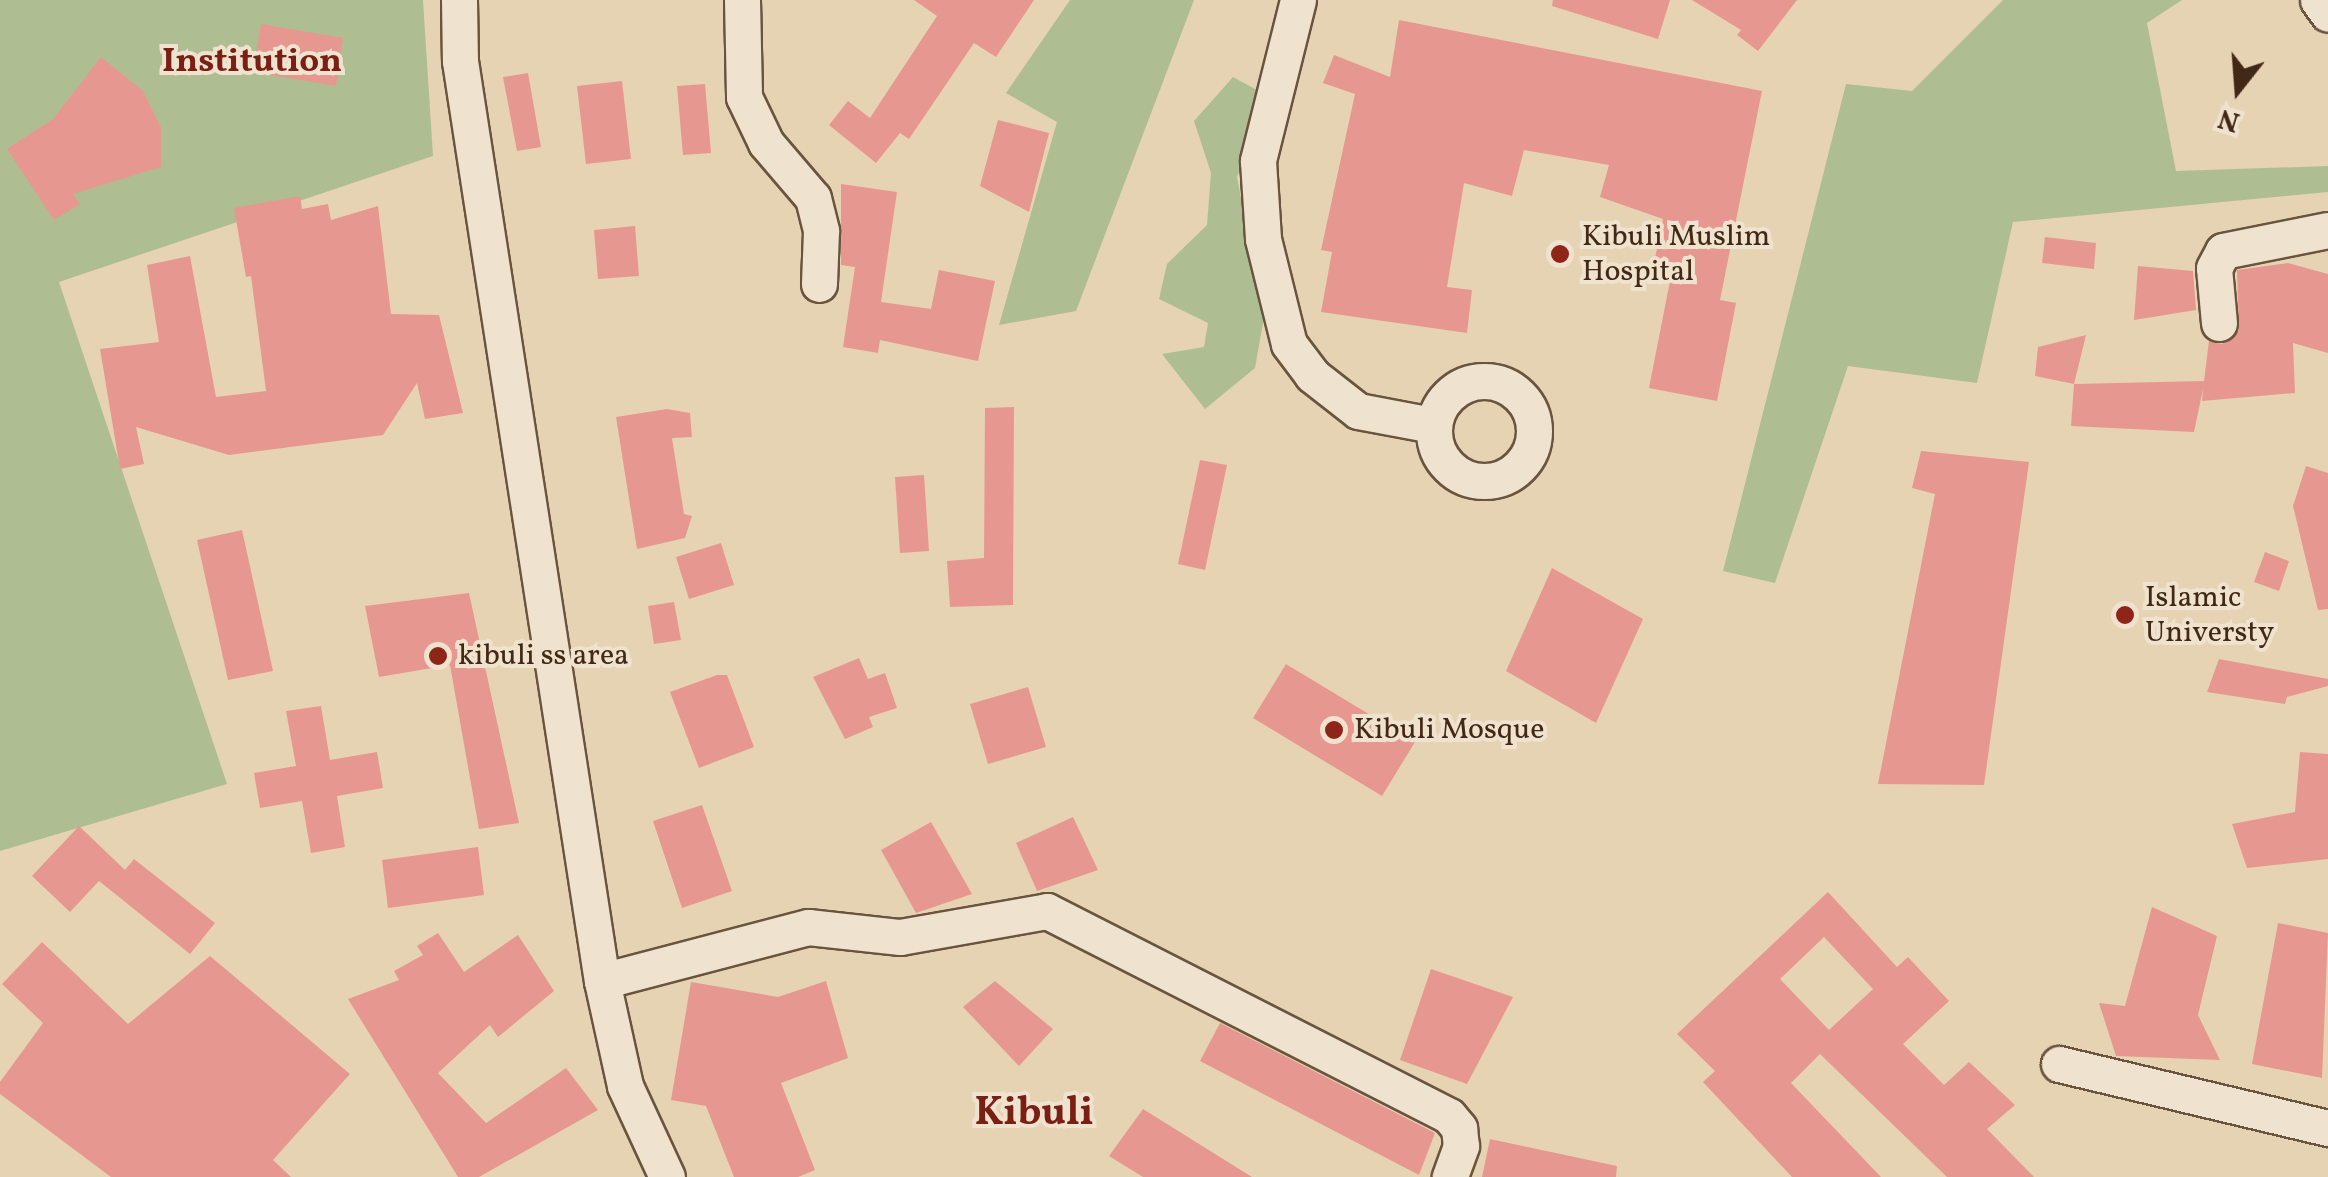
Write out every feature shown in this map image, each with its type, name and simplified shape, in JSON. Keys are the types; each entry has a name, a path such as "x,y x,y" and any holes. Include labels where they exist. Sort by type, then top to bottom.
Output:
{"street":[{"path":"458,0 460,60 602,982 625,1086 667,1177"},
{"path":"742,0 744,97 766,143 813,198 819,284"},
{"path":"1298,0 1258,162 1263,239 1289,344 1312,375 1358,411 1432,425"},
{"path":"2318,0 2328,14"},
{"path":"2219,323 2214,268 2223,252 2328,230"},
{"path":"1483,379 1518,391 1536,424 1528,460 1500,481 1466,480 1439,458 1432,425 1449,392 1483,379"},
{"path":"602,982 808,927 900,937 1047,911 1449,1116 1459,1128 1461,1146 1450,1177"},
{"path":"2059,1064 2328,1128"}],"green space":[{"path":"0,0 423,0 433,156 59,282 227,784 0,851"},
{"path":"1070,0 1194,0 1076,311 999,325 1057,122 1006,93"},
{"path":"2003,0 2182,0 2147,23 2176,171 2328,166 2328,192 2013,222 1977,383 1848,366 1775,583 1723,571 1846,84 1912,91"},
{"path":"1233,77 1268,96 1237,177 1264,317 1255,368 1205,409 1162,354 1204,347 1208,323 1159,299 1167,264 1207,225 1211,173 1194,121"}],"building":[{"path":"914,0 1034,0 996,57 974,43 909,139 900,133 876,163 829,125 848,101 870,118 937,16"},
{"path":"1553,0 1670,0 1658,39 1552,6"},
{"path":"1692,0 1797,0 1758,51 1737,35 1741,30"},
{"path":"1399,20 1762,91 1720,300 1736,303 1717,401 1649,388 1670,281 1651,278 1663,219 1600,197 1609,165 1524,150 1512,196 1464,183 1447,287 1472,290 1467,333 1321,312 1332,252 1321,250 1355,94 1323,83 1334,55 1390,77"},
{"path":"261,24 343,38 336,86 253,72"},
{"path":"101,57 143,91 161,127 161,167 73,194 80,204 54,220 7,149 53,119"},
{"path":"528,73 541,147 517,151 503,77"},
{"path":"622,81 631,159 586,164 577,86"},
{"path":"705,84 711,153 683,155 677,86"},
{"path":"998,120 1049,133 1029,212 980,186"},
{"path":"841,184 897,192 881,302 931,309 939,270 995,281 978,361 880,340 878,353 843,347 855,267 841,265"},
{"path":"300,196 302,209 328,204 331,220 378,206 391,314 439,315 463,413 425,419 417,383 383,435 229,455 136,427 144,464 120,469 100,349 159,342 147,265 190,256 216,397 266,391 251,276 246,277 234,208"},
{"path":"635,226 639,276 598,279 594,230"},
{"path":"2045,237 2096,243 2094,269 2042,263"},
{"path":"2288,263 2328,274 2328,353 2293,343 2295,393 2202,401 2203,389 2194,432 2071,426 2074,384 2204,381 2209,341 2222,344 2239,331 2237,270"},
{"path":"2138,266 2193,271 2196,310 2134,320"},
{"path":"2086,335 2074,384 2035,376 2038,347"},
{"path":"1014,407 1013,605 950,607 947,561 984,558 985,408"},
{"path":"667,409 690,413 692,437 672,438 684,514 692,516 685,538 637,549 616,417"},
{"path":"1921,451 2029,462 1984,785 1878,784 1935,494 1912,488"},
{"path":"1200,460 1227,465 1205,570 1178,564"},
{"path":"2306,466 2328,473 2328,609 2318,610 2293,506"},
{"path":"924,475 929,551 900,553 895,477"},
{"path":"242,530 273,671 228,680 197,540"},
{"path":"721,543 734,585 689,599 676,557"},
{"path":"2265,552 2289,561 2279,591 2254,582"},
{"path":"1552,568 1643,619 1596,723 1506,671"},
{"path":"469,593 519,823 479,829 450,665 379,677 365,606"},
{"path":"674,602 681,640 654,644 648,606"},
{"path":"859,658 868,679 885,673 897,708 869,717 873,727 845,739 813,677"},
{"path":"2219,659 2328,679 2328,686 2287,697 2285,704 2207,692"},
{"name":"Kibuli Mosque","path":"1286,664 1415,742 1382,796 1253,718"},
{"path":"727,675 754,747 699,768 670,692"},
{"path":"1028,687 1046,747 988,764 970,704"},
{"path":"321,706 330,760 377,752 383,788 337,796 345,847 311,853 302,801 260,808 254,773 296,766 286,711"},
{"path":"2300,752 2328,754 2328,859 2247,868 2232,824 2295,812"},
{"path":"702,805 732,891 682,908 653,821"},
{"path":"1073,817 1098,870 1037,891 1016,843"},
{"path":"931,822 972,894 916,913 881,850"},
{"path":"79,826 125,870 134,859 215,923 190,954 99,881 70,912 32,876"},
{"path":"478,847 484,895 388,908 382,860"},
{"path":"1828,892 1897,967 1908,957 1949,1001 1903,1044 1944,1085 1969,1062 2015,1105 1987,1129 2034,1177 1947,1177 1820,1054 1791,1083 1881,1177 1792,1177 1703,1082 1715,1071 1677,1034","holes":["1824,937 1873,989 1829,1030 1780,979"]},
{"path":"2152,907 2217,936 2198,1015 2220,1060 2116,1056 2099,1003 2125,1006"},
{"path":"2278,923 2328,933 2322,1078 2252,1064"},
{"path":"438,933 464,972 518,935 554,991 498,1037 490,1025 438,1073 486,1123 566,1068 598,1110 479,1177 458,1177 348,999 399,980 394,971 423,955 417,946"},
{"path":"42,942 128,1024 210,956 350,1074 273,1160 291,1177 111,1177 0,1094 0,1082 43,1023 2,984"},
{"path":"1431,969 1513,997 1467,1084 1400,1060"},
{"path":"826,981 848,1058 781,1083 815,1170 798,1177 734,1177 706,1106 671,1100 691,982 778,997"},
{"path":"995,981 1053,1029 1019,1066 963,1007"},
{"path":"1220,1023 1435,1133 1419,1175 1200,1061"},
{"path":"1143,1109 1252,1177 1143,1177 1109,1156"},
{"path":"1490,1139 1617,1166 1616,1177 1482,1177"}],"place":[{"name":"Kibuli Muslim Hospital","path":"1560,254"},
{"name":"Islamic Universty","path":"2125,615"},
{"name":"kibuli ss area","path":"438,656"},
{"name":"Kibuli Mosque","path":"1334,730"}],"district":[{"name":"Institution","path":"252,62"},
{"name":"Kibuli","path":"1034,1114"}]}
